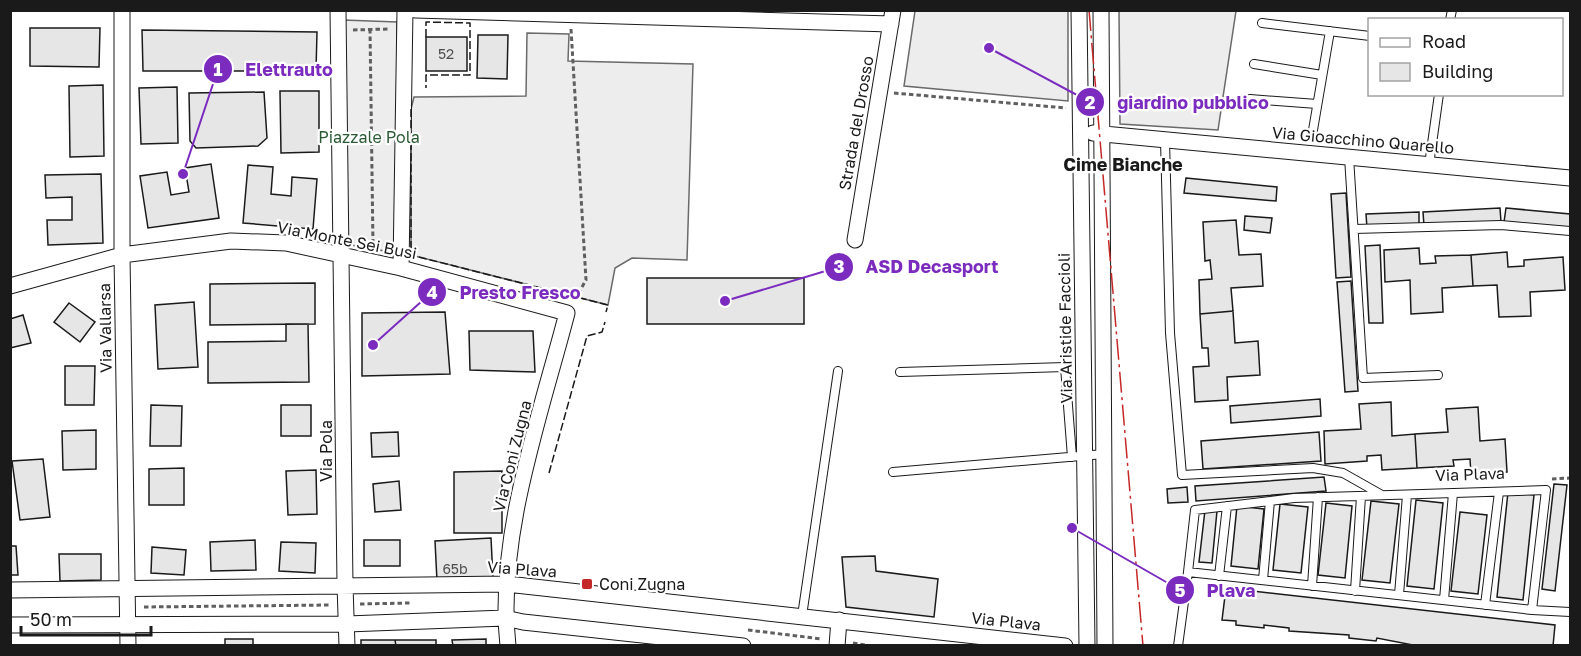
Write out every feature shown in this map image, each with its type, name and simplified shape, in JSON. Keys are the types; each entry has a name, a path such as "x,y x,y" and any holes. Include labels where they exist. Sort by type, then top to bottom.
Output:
{"street":[{"name":"Via Vallarsa","path":"122,10 122,255 128,645"},
{"path":"338,10 342,257"},
{"path":"401,268 405,10"},
{"path":"415,10 570,15 892,17"},
{"name":"Via Aristide Faccioli","path":"1079,10 1078,456 1087,645"},
{"path":"1101,10 1105,645"},
{"name":"Strada del Drosso","path":"855,240 892,17"},
{"name":"Via Gioacchino Quarello","path":"1080,133 1570,178"},
{"name":"Via Monte Sei Busi","path":"10,286 122,255 231,241 285,243 401,268 567,314"},
{"name":"Via Pola","path":"342,257 347,645"},
{"name":"Via Coni Zugna","path":"508,645 505,618 516,504 567,314"},
{"name":"Via Plava","path":"10,590 507,584 1065,645"},
{"path":"10,625 347,624 505,618 523,622 743,645"},
{"path":"837,645 839,620"}],"lane":[{"path":"1262,23 1368,36"},
{"path":"1313,130 1330,31"},
{"path":"1254,64 1322,75"},
{"path":"1429,165 1439,96"},
{"path":"1250,99 1317,104"},
{"path":"1165,140 1170,333 1182,475 1313,468 1343,473 1382,495"},
{"path":"1349,157 1363,378 1438,375"},
{"path":"1353,229 1501,225 1570,231"},
{"path":"900,372 1065,367 1078,456"},
{"path":"802,616 838,371"},
{"path":"893,472 1104,454"},
{"name":"Via Plava","path":"1178,645 1195,510 1270,501 1318,497 1546,490 1532,610"},
{"path":"1485,605 1499,492"},
{"path":"1444,600 1453,493"},
{"path":"1398,595 1407,495"},
{"path":"1354,591 1361,496"},
{"path":"1312,586 1318,497"},
{"path":"1263,580 1270,501"},
{"path":"1219,576 1227,506"},
{"path":"1188,572 1532,610 1570,612"}],"path":[{"path":"567,314 586,280 570,15"},
{"path":"370,29 373,245"},
{"path":"339,30 405,29"},
{"path":"880,92 1080,109"},
{"path":"371,623 373,585"}],"shaded area":[{"path":"915,11 1068,11 1068,101 904,86"},
{"path":"1119,11 1236,11 1218,130 1120,124"},
{"name":"Piazzale Pola","path":"343,20 397,22 396,253 346,244"},
{"path":"527,33 569,34 568,61 693,64 687,260 632,258 615,268 608,305 411,255 411,109 414,97 526,96"}],"building":[{"path":"30,28 100,28 99,67 30,66"},
{"path":"142,30 317,32 316,71 143,71"},
{"path":"478,35 508,35 507,79 477,78"},
{"path":"426,37 467,37 467,71 426,71"},
{"path":"103,85 104,156 70,157 69,86"},
{"path":"177,87 178,143 141,144 139,88"},
{"path":"280,91 319,91 319,152 281,153"},
{"path":"264,92 267,138 258,146 196,148 190,141 189,93"},
{"path":"211,164 219,218 148,228 140,176 167,172 171,195 189,192 185,168"},
{"path":"248,165 273,167 271,194 291,196 292,177 317,179 313,229 243,223"},
{"path":"101,174 103,243 48,245 47,220 72,220 72,197 46,198 45,175"},
{"path":"1186,178 1277,187 1276,201 1184,193"},
{"path":"1346,193 1351,277 1336,278 1331,194"},
{"path":"1500,208 1501,222 1424,226 1423,212"},
{"path":"1506,208 1570,214 1570,228 1504,222"},
{"path":"1419,212 1419,226 1367,228 1366,214"},
{"path":"1245,216 1272,218 1270,233 1244,230"},
{"path":"1236,220 1239,255 1261,254 1263,286 1231,288 1233,311 1200,314 1199,280 1212,279 1210,260 1205,261 1203,222"},
{"path":"1380,245 1383,323 1369,323 1365,246"},
{"path":"1419,248 1420,264 1436,263 1435,256 1471,255 1473,286 1442,288 1443,312 1411,314 1410,280 1385,282 1384,250"},
{"path":"1507,252 1508,267 1524,266 1524,260 1563,257 1565,290 1530,292 1531,316 1499,317 1497,285 1473,286 1471,255"},
{"path":"647,278 804,278 804,324 647,324"},
{"path":"1351,281 1358,391 1345,392 1337,282"},
{"path":"315,283 315,324 210,325 210,284"},
{"path":"194,302 198,367 158,369 155,305"},
{"path":"69,303 95,322 80,342 54,322"},
{"path":"1233,311 1235,343 1258,341 1260,375 1227,377 1228,400 1195,402 1193,367 1209,366 1208,348 1202,348 1200,314"},
{"path":"445,312 450,374 362,376 362,313"},
{"path":"23,315 31,343 10,348 10,319"},
{"path":"286,324 308,324 309,382 208,383 208,342 286,341"},
{"path":"469,331 533,331 535,372 470,370"},
{"path":"65,366 95,366 94,405 65,405"},
{"path":"1320,399 1321,416 1231,423 1230,406"},
{"path":"1391,402 1392,436 1415,434 1417,468 1382,470 1381,455 1367,456 1367,461 1325,464 1324,431 1361,429 1359,404"},
{"path":"151,405 182,406 181,446 150,446"},
{"path":"281,405 311,405 311,436 281,436"},
{"path":"1478,407 1480,441 1505,439 1507,472 1471,474 1470,459 1453,460 1454,466 1417,468 1415,434 1448,432 1446,409"},
{"path":"96,430 96,469 63,470 62,431"},
{"path":"398,432 399,456 372,457 371,433"},
{"path":"1319,432 1321,461 1203,469 1201,441"},
{"path":"43,459 50,517 20,520 12,461"},
{"path":"184,468 184,505 149,505 149,469"},
{"path":"316,470 317,514 288,515 286,471"},
{"path":"502,471 502,533 454,533 454,472"},
{"path":"1324,477 1326,491 1196,501 1195,486"},
{"path":"399,481 401,510 375,512 373,484"},
{"path":"1554,484 1567,485 1555,591 1542,589"},
{"path":"1187,487 1188,502 1168,503 1167,489"},
{"path":"1508,492 1534,495 1523,600 1497,597"},
{"path":"1416,500 1443,503 1434,589 1407,586"},
{"path":"1371,501 1399,504 1390,583 1362,580"},
{"path":"1326,503 1352,506 1345,578 1318,575"},
{"path":"1280,504 1308,507 1301,573 1273,570"},
{"path":"1237,506 1264,509 1258,569 1231,566"},
{"path":"1205,510 1217,511 1212,563 1199,562"},
{"path":"1460,512 1487,515 1478,594 1451,591"},
{"path":"491,538 493,578 437,581 435,541"},
{"path":"255,540 256,570 211,571 210,542"},
{"path":"364,540 400,540 400,566 364,566"},
{"path":"281,542 316,543 315,573 279,571"},
{"path":"10,546 16,546 18,575 10,575"},
{"path":"152,547 186,550 184,575 151,573"},
{"path":"59,554 101,554 101,580 60,581"},
{"path":"875,556 876,571 938,579 934,617 846,607 842,557"},
{"path":"1226,588 1555,625 1553,646 1418,646 1377,638 1376,641 1349,638 1349,635 1289,631 1289,628 1264,625 1264,628 1236,625 1236,621 1222,620"},
{"path":"225,639 253,639 253,646 225,646"},
{"path":"486,639 486,646 453,646 452,640"},
{"path":"361,640 395,640 396,646 361,646"},
{"path":"395,640 436,640 436,646 396,646"}],"fence":[{"path":"426,37 426,22 470,23 470,75 426,75 426,88"},
{"path":"411,109 411,255 608,305 606,312"},
{"path":"549,473 587,336 602,332 605,322"}],"power":[{"path":"1089,10 1143,646"}],"place":[{"name":"giardino pubblico","path":"989,48"},
{"name":"Elettrauto","path":"183,174"},
{"name":"ASD Decasport","path":"725,301"},
{"name":"Presto Fresco","path":"373,345"},
{"name":"Plava","path":"1072,528"},
{"name":"Coni Zugna","path":"587,584"}],"district":[{"name":"Cime Bianche","path":"1123,165"}]}
